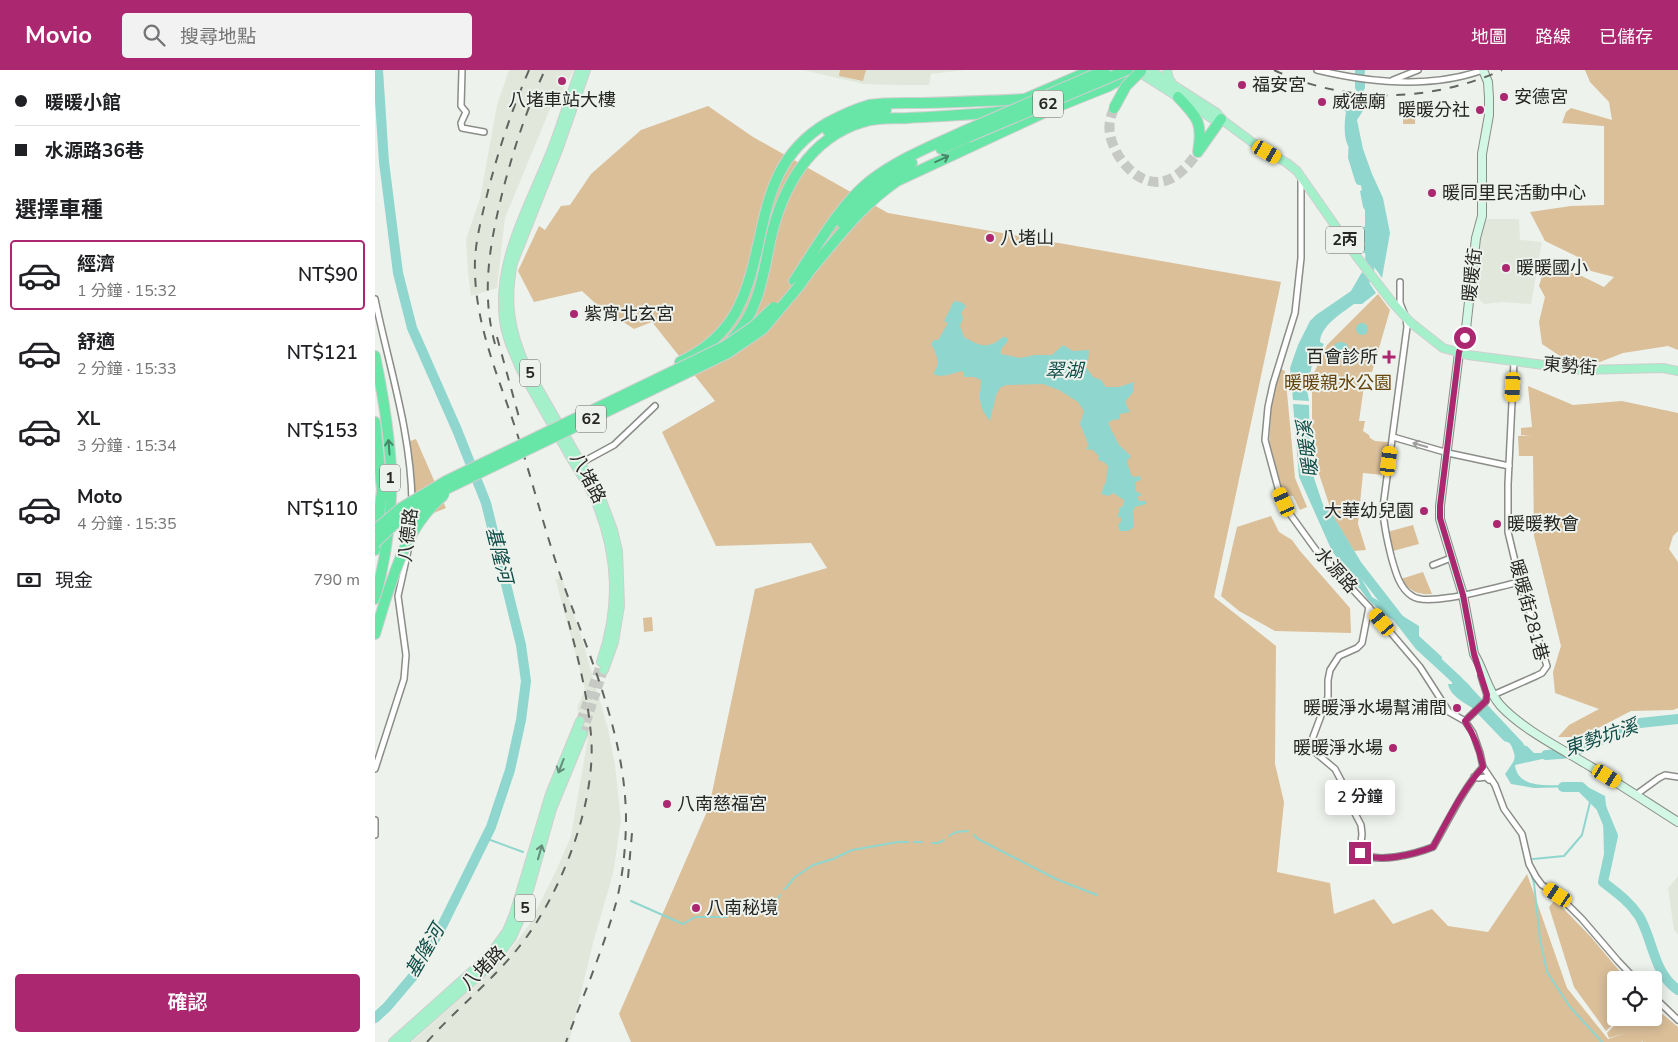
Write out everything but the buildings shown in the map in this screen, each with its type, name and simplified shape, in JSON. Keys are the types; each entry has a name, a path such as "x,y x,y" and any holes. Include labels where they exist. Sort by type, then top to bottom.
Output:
{"highway":[{"path":"1065,82 1080,70"},
{"path":"375,634 380,602 404,547 429,510 447,493 689,373 729,334 744,311 753,286 768,223 779,190 796,161 820,136 848,120 868,113 889,110 1001,107 1025,99 1092,70"},
{"name":"62","path":"375,530 401,508 446,481 739,338 768,314 813,267 846,216 880,183 966,134 1105,70"},
{"name":"62","path":"375,543 400,519 444,490 728,354 763,329 797,283 846,205 869,182 885,171 908,158 1127,70"},
{"path":"813,267 861,210 880,192 897,181 1045,112 1109,86 1136,70"},
{"path":"375,534 386,523 417,500 704,366 729,343 749,316 759,292 771,237 783,199 794,176 804,162 817,147 827,140 857,124 879,119 993,113 1048,106 1136,70"},
{"path":"1114,108 1126,86 1142,70"},
{"path":"1178,97 1194,115 1199,126 1201,137 1198,152 1221,119"},
{"path":"597,408 695,355 718,337 736,313 748,281 768,201 779,172 796,148 816,130 841,115 869,105 1025,99"},
{"name":"1","path":"375,356 390,444 391,492 380,602"},
{"name":"1","path":"375,422 382,490 375,550"}],"main road":[{"name":"八堵路","path":"580,70 553,148 516,235 504,279 503,303 504,321 513,354 596,500 607,532 612,552 614,605 608,640 601,662"},
{"name":"八堵路","path":"586,70 558,150 513,263 509,303 510,320 519,352 601,498 613,530 618,551 620,585 618,623 604,670"},
{"name":"2丙","path":"1136,70 1213,119 1221,119"},
{"name":"2丙","path":"1150,70 1217,113 1221,119 1256,145 1287,163 1301,177"},
{"path":"1167,70 1169,79 1175,86"},
{"name":"東勢街","path":"1301,177 1357,257 1392,302 1406,318 1443,348 1468,355 1582,370 1663,368 1678,371"},
{"name":"八堵路","path":"393,1042 475,969 495,948 507,931 514,914 550,794 580,721"},
{"name":"八堵路","path":"403,1042 494,962 512,937 522,915 553,809 583,734"}],"street":[{"path":"462,70 461,106 466,112 461,123 462,128 484,132"},
{"name":"暖暖街","path":"1317,70 1391,81 1425,83 1467,76 1483,70 1488,82 1489,115 1482,154 1482,216 1476,238 1465,338 1459,352 1440,518 1463,595 1474,654 1493,695 1510,714 1551,744 1637,794"},
{"path":"1391,81 1418,70"},
{"name":"水源路","path":"1301,177 1303,190 1301,258 1295,313 1273,384 1268,407 1265,440 1278,488 1290,514 1316,550 1369,607 1420,667 1449,712 1465,721 1473,733 1483,767 1495,785 1504,809 1522,834 1529,864 1536,877 1542,885 1558,895 1582,919 1628,971"},
{"path":"1400,282 1400,303 1406,318 1407,327 1383,507 1383,522 1399,580 1407,592 1419,600 1431,601 1520,582"},
{"name":"八德路","path":"375,300 393,372 407,443 412,513 409,549 398,596 406,655 404,679 375,769"},
{"name":"暖暖街281巷","path":"1493,695 1542,673 1547,666 1520,582 1508,532 1514,361"},
{"path":"581,463 614,445 655,406"},
{"path":"1393,437 1448,453 1509,466"},
{"path":"1433,565 1451,558"},
{"path":"1369,607 1362,643 1357,648 1339,656 1330,670 1328,697 1313,737 1316,753 1335,769 1361,824 1363,834 1360,853 1366,856 1392,858 1433,847 1474,777 1483,767"},
{"path":"1465,721 1486,701 1487,695 1474,654"},
{"path":"1678,777 1665,775 1637,794 1678,822"},
{"path":"1474,777 1486,777 1495,785"},
{"path":"375,820 375,835"},
{"path":"1662,1005 1678,1020"}],"shaded area":[{"path":"509,70 574,70 559,97 555,97 505,218 497,288 471,296 466,239 480,199 497,105"},
{"path":"803,70 966,70 931,74 929,85 898,85 863,84"},
{"name":"暖暖國小","path":"1487,219 1519,219 1520,240 1542,242 1531,304 1503,302 1484,304 1473,293 1478,236"},
{"path":"561,575 608,729 615,765 621,820 613,874 593,943 570,1039 569,1042 412,1042 501,962 529,925 571,836 588,737 577,708 585,689 555,578 557,580"},
{"path":"1678,876 1678,934 1674,930 1668,888"}],"green space":[{"path":"840,70 866,70 863,81 839,76"},
{"path":"1585,70 1678,70 1678,350 1668,346 1623,353 1600,362 1581,364 1569,362 1542,344 1539,322 1545,297 1539,286 1547,259 1604,287 1614,277 1591,271 1578,257 1545,241 1530,212 1571,206 1604,205 1604,126 1562,123 1566,112 1571,108 1612,120 1609,102 1590,82"},
{"path":"1403,103 1416,103 1415,124 1403,124"},
{"path":"708,106 753,137 888,213 1281,282 1214,597 1276,646 1275,764 1284,802 1277,872 1330,883 1334,914 1374,899 1393,924 1432,909 1448,926 1488,932 1527,874 1567,988 1608,1039 1626,1033 1609,1038 1607,1033 1614,1026 1662,1026 1662,1014 1678,1027 1678,1042 1643,1042 1641,1040 1642,1042 631,1042 619,1014 709,807 755,589 827,568 811,543 716,546 662,432 715,401 652,322 634,329 595,303 582,291 534,302 518,271 539,226 545,230 561,206 570,205 591,174 641,130"},
{"name":"暖暖親水公園","path":"1378,294 1390,310 1372,372 1366,372 1359,421 1365,421 1363,431 1370,438 1375,441 1388,442 1383,475 1363,473 1358,524 1366,550 1354,551 1333,516 1315,462 1312,440 1312,377 1327,345"},
{"path":"1281,369 1285,371 1295,478 1307,507 1300,510 1293,496 1283,495 1269,446 1272,397"},
{"path":"1528,386 1573,405 1622,401 1678,413 1678,531 1673,536 1669,549 1678,562 1678,708 1673,710 1631,711 1581,737 1558,737 1569,725 1599,709 1555,693 1553,672 1561,646 1534,536 1533,456 1519,456 1518,436 1532,435 1521,435 1521,428 1532,427"},
{"path":"416,439 446,508 412,520 410,441"},
{"path":"1386,509 1411,509 1410,512 1385,519"},
{"path":"1271,516 1279,532 1292,540 1350,608 1351,633 1275,631 1239,611 1221,596 1237,527"},
{"path":"1413,525 1419,544 1393,551 1387,532"},
{"path":"1423,572 1432,594 1422,594 1414,591 1407,587 1401,579"},
{"path":"652,617 653,631 644,632 643,618"},
{"path":"1555,900 1591,937 1619,971 1607,971 1607,1026 1611,1026 1606,1031 1574,987 1549,907"}],"water":[{"path":"1357,96 1369,97 1368,103 1357,120 1363,149 1383,198 1390,233 1382,278 1363,251 1365,244 1362,238 1365,226 1365,210 1360,191 1362,190 1352,151 1347,143 1345,133 1346,112 1342,107 1344,104 1346,106 1358,99"},
{"path":"1362,272 1376,293 1362,304 1354,304 1328,325 1321,336 1320,342 1324,344 1319,354 1313,360 1307,389 1309,401 1293,400 1290,368 1298,345 1310,321 1351,291"},
{"name":"翠湖","path":"954,301 961,302 966,306 961,313 963,318 960,326 964,337 975,343 988,345 1003,337 1008,338 1008,341 1001,349 1001,354 1020,358 1035,355 1052,355 1063,345 1073,351 1089,350 1088,362 1083,363 1093,377 1101,380 1106,387 1119,387 1134,382 1134,391 1125,402 1130,412 1120,414 1120,419 1108,423 1119,445 1131,456 1127,461 1131,475 1134,477 1140,476 1141,480 1135,482 1136,491 1142,495 1137,497 1139,501 1146,501 1146,504 1135,507 1133,511 1134,527 1128,531 1120,531 1118,525 1121,522 1121,517 1117,517 1120,510 1118,509 1123,506 1124,500 1113,493 1109,496 1101,494 1106,481 1108,466 1098,460 1099,456 1093,450 1085,449 1089,446 1080,424 1084,411 1078,402 1059,390 1043,384 1006,385 1000,388 996,395 990,421 980,402 981,380 974,377 964,377 964,371 945,376 933,374 937,366 937,359 931,344 934,340 938,340 948,323 944,321"},
{"path":"1362,323 1368,329 1362,335 1356,329"},
{"path":"1338,342 1344,342 1349,347 1347,356 1338,358 1333,353 1333,347"},
{"path":"1293,404 1309,405 1310,448 1314,478 1338,538 1372,597 1419,626 1419,636 1442,657 1443,668 1470,686 1479,705 1474,709 1458,699 1452,692 1448,684 1452,684 1452,681 1440,668 1437,659 1429,649 1415,645 1407,624 1401,625 1369,601 1332,551 1299,477"},
{"path":"1483,709 1508,736 1520,740 1521,745 1527,746 1534,753 1554,753 1564,758 1556,756 1515,765 1518,774 1524,780 1541,785 1582,786 1605,796 1612,857 1604,855 1603,817 1583,787 1534,788 1511,784 1505,774 1515,756 1510,743 1504,741 1478,714"}],"waterway":[{"name":"基隆河","path":"375,1018 415,974 440,930 491,827 510,770 521,720 526,681 521,645 486,503 457,430 412,328 398,273 384,162 378,70"},
{"name":"暖暖溪","path":"1360,82 1360,87"},
{"name":"暖暖溪","path":"1354,138 1353,157 1360,180"},
{"name":"暖暖溪","path":"1359,291 1369,273 1371,248"},
{"name":"暖暖溪","path":"1325,512 1357,565 1419,645 1457,680 1519,746"},
{"name":"東勢坑溪","path":"1546,755 1571,753 1640,723 1678,719"},
{"path":"1563,787 1581,787 1601,807 1613,836 1603,882 1627,901 1639,916 1658,965 1670,983 1678,990"},
{"path":"1533,859 1564,856 1582,835 1591,798"},
{"path":"949,836 956,832 968,831"},
{"path":"974,835 978,839 1056,879 1097,895"},
{"path":"485,838 523,852"},
{"path":"932,843 944,840"},
{"path":"785,889 795,877 813,865 833,859 852,850 908,842"},
{"path":"914,842 922,842"},
{"path":"1530,870 1534,883 1540,939 1547,972 1570,1007 1602,1042"},
{"path":"631,901 683,924 695,917 727,917"},
{"path":"732,914 751,902 760,903"},
{"path":"767,903 774,902"}],"tunnel":[{"path":"1114,108 1109,127 1113,144 1123,163 1140,177 1149,181 1160,182 1170,179 1178,174 1198,152"},
{"path":"580,721 601,662"},
{"path":"583,734 604,670"}],"railway":[{"path":"529,70 516,101 491,179 477,244 475,282 487,345 522,449 555,559 590,654 615,734 624,789 626,817 624,860 616,903 599,956 566,1042"},
{"path":"495,344 488,304 491,245 504,186 517,141 545,70"},
{"path":"1274,70 1301,81 1330,89 1359,94 1388,95 1446,89 1502,70"},
{"path":"497,337 520,421"},
{"path":"427,1042 486,983 519,947 534,926 562,875 582,818 588,789 591,735 584,684 563,601"},
{"path":"628,878 632,833"}],"place":[{"name":"八堵車站大樓","path":"562,81"},
{"name":"福安宮","path":"1242,85"},
{"name":"安德宮","path":"1504,97"},
{"name":"威德廟","path":"1322,102"},
{"name":"暖暖分社","path":"1480,110"},
{"name":"暖同里民活動中心","path":"1432,193"},
{"name":"八堵山","path":"990,238"},
{"name":"暖暖國小","path":"1506,268"},
{"name":"紫宵北玄宮","path":"574,314"},
{"name":"百會診所","path":"1389,357"},
{"name":"大華幼兒園","path":"1424,511"},
{"name":"暖暖教會","path":"1497,524"},
{"name":"暖暖淨水場幫浦間","path":"1457,708"},
{"name":"暖暖淨水場","path":"1393,748"},
{"name":"八南慈福宮","path":"667,804"},
{"name":"八南秘境","path":"696,908"}],"route":[{"path":"1360,853 1366,856 1392,858 1433,847 1474,777 1483,767 1473,733 1465,721 1486,701 1487,695 1474,654 1463,595 1440,518 1459,352 1465,338"}]}
